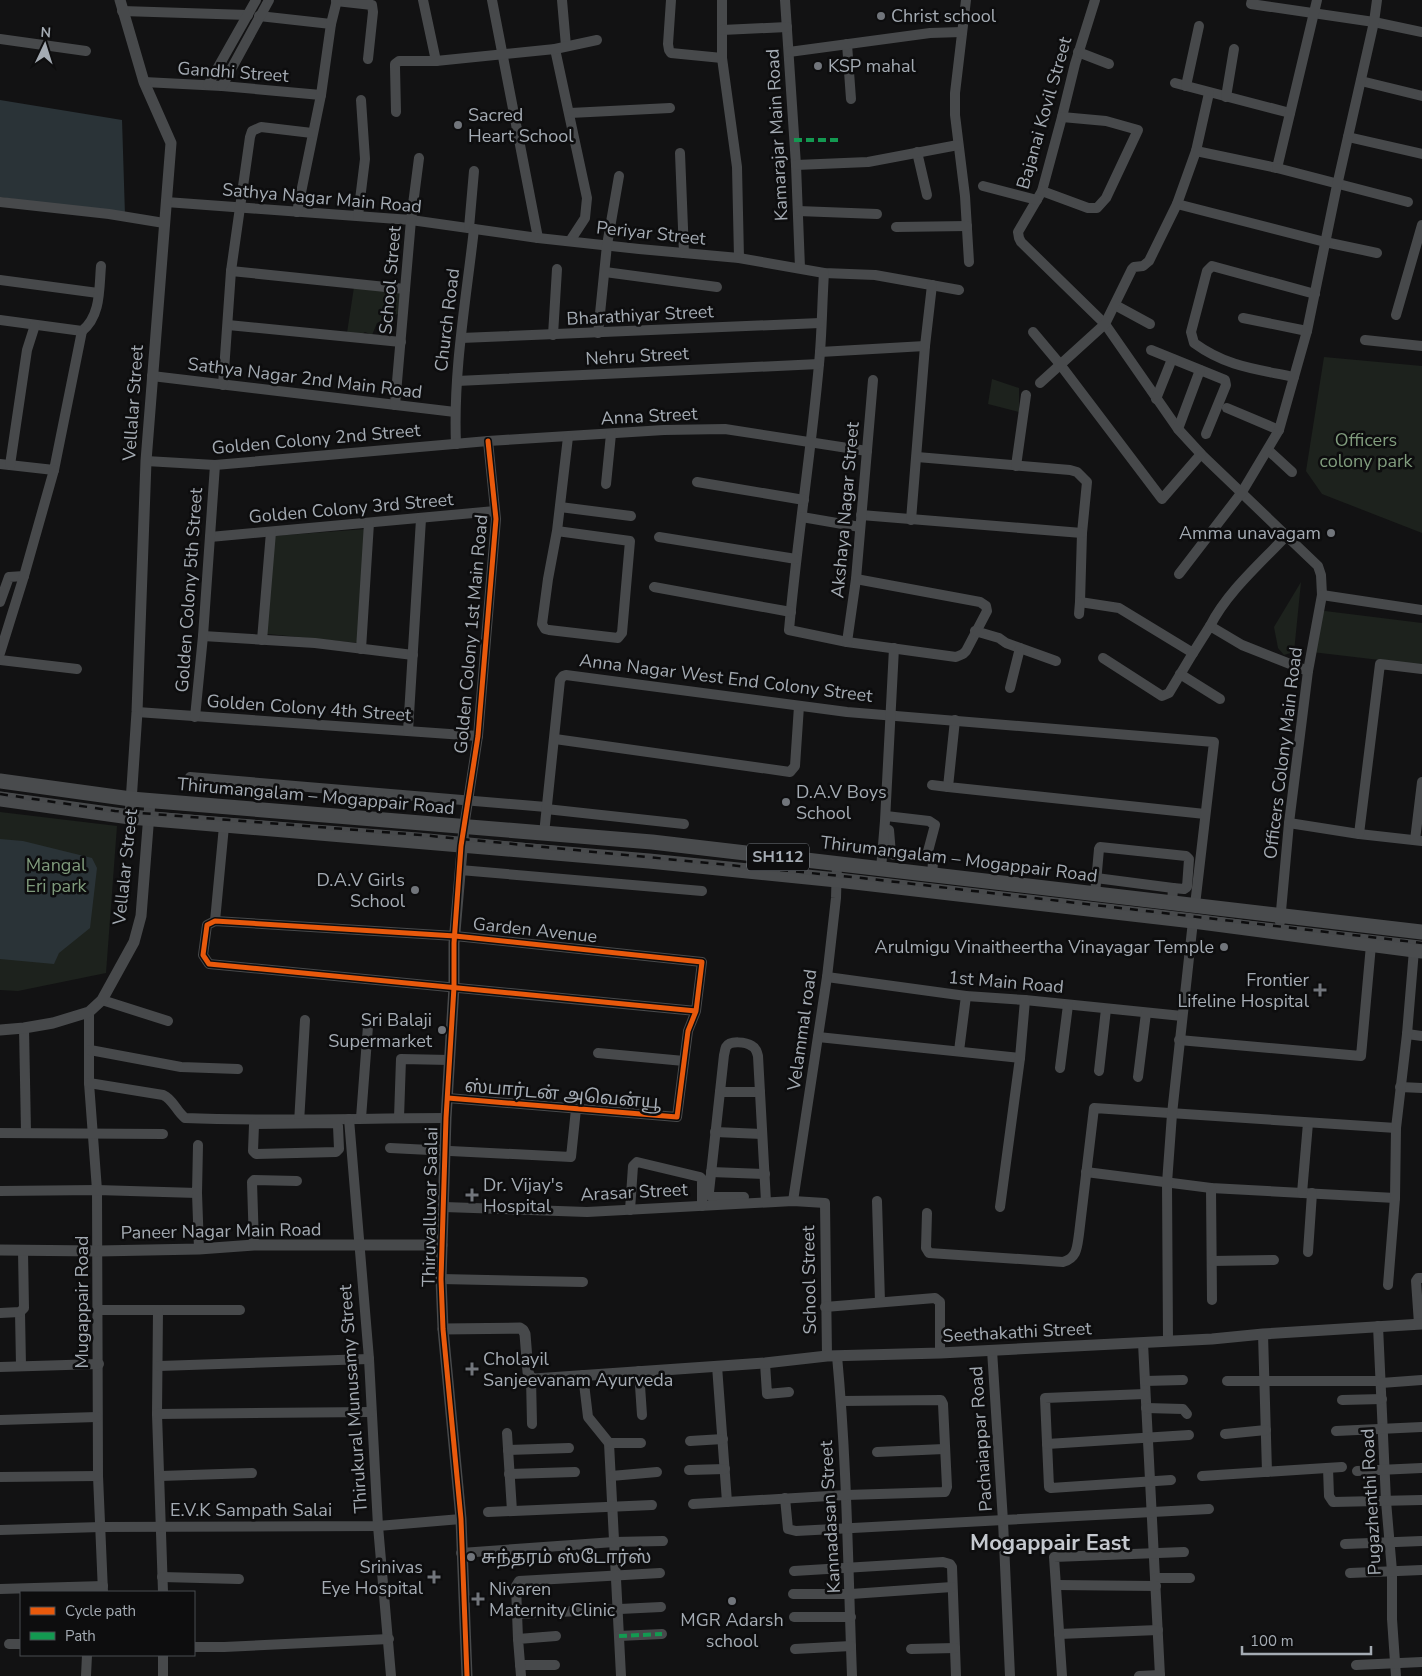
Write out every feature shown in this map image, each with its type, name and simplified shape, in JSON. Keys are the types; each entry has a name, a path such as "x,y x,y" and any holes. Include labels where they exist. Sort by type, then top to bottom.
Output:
{"main road":[{"name":"Thirumangalam – Mogappair Road","path":"0,781 131,800 652,842 1095,894 1173,896 1194,905 1422,932"},
{"name":"Thirumangalam – Mogappair Road","path":"0,799 130,818 649,861 837,880 1193,921 1418,950"}],"street":[{"path":"208,85 256,0"},
{"path":"222,86 269,0"},
{"path":"423,0 436,61"},
{"path":"492,0 538,238"},
{"path":"562,0 566,46"},
{"path":"671,0 668,44 671,53 722,58"},
{"path":"722,0 722,58 737,168 740,258"},
{"name":"Kamarajar Main Road","path":"784,0 796,166 800,268"},
{"path":"966,0 955,93 955,115 969,262"},
{"name":"Bajanai Kovil Street","path":"1018,232 1039,196 1062,117 1078,52 1095,0"},
{"path":"1252,0 1251,4 1374,22 1422,32"},
{"path":"1277,168 1317,0"},
{"path":"1180,574 1242,492 1279,430 1287,408 1307,331 1337,184 1374,22 1377,0"},
{"path":"297,212 321,95 331,24 337,1 370,4 373,7 368,59"},
{"path":"121,5 248,15"},
{"name":"Vellalar Street","path":"121,5 144,82 171,143 146,461 137,712 130,818"},
{"path":"259,16 331,24"},
{"path":"1199,26 1181,85 1290,113"},
{"path":"722,30 787,27"},
{"path":"789,52 930,34 962,32"},
{"path":"0,40 86,51"},
{"path":"396,112 395,64 399,61 436,61 556,49 597,40"},
{"path":"847,44 851,99"},
{"path":"556,49 588,198 585,218 570,241"},
{"path":"1226,97 1234,49"},
{"path":"1078,52 1109,64"},
{"path":"1361,81 1422,96"},
{"name":"Gandhi Street","path":"144,82 222,86 321,95"},
{"path":"1040,383 1105,324 1132,269 1143,266 1149,261 1176,204 1196,151 1209,93"},
{"path":"358,216 365,159 361,100"},
{"path":"570,112 670,108"},
{"path":"983,186 1039,196 1088,208 1098,208 1106,198 1138,130 1106,121 1062,117"},
{"path":"223,385 231,271 252,131 261,127 312,133"},
{"path":"1348,137 1422,154"},
{"path":"796,166 868,162 958,146"},
{"path":"1196,151 1277,168 1408,202"},
{"path":"918,152 928,195"},
{"path":"680,153 684,253"},
{"name":"School Street","path":"395,405 411,220 419,158"},
{"name":"Church Road","path":"456,444 456,381 472,228 474,171"},
{"path":"598,333 607,246 619,176"},
{"path":"0,202 108,214 164,223"},
{"name":"Sathya Nagar Main Road","path":"166,202 411,220 472,228"},
{"path":"1176,204 1325,242 1377,253"},
{"path":"798,211 877,214"},
{"path":"896,227 967,226"},
{"path":"1396,316 1422,226"},
{"name":"Periyar Street","path":"472,228 607,246 740,258 824,273 876,274 959,290"},
{"name":"Officers Colony Main Road","path":"1018,232 1021,242 1105,324 1156,399 1201,454 1318,566 1321,575 1322,595 1308,670 1289,823 1279,932"},
{"path":"0,652 54,470 82,331 90,324 95,314 101,266"},
{"path":"1294,377 1231,364 1194,343 1191,332 1207,271 1212,266 1315,294"},
{"path":"552,335 557,268"},
{"path":"231,271 405,289"},
{"path":"604,272 717,287"},
{"path":"824,273 819,364 789,630 847,642 956,657 966,651 987,610 986,606 980,602 856,579"},
{"path":"0,280 98,293"},
{"path":"911,520 925,346 932,286"},
{"path":"1115,305 1150,324"},
{"path":"1243,318 1307,331"},
{"path":"0,320 82,331"},
{"name":"Bharathiyar Street","path":"461,338 820,323"},
{"path":"35,324 26,350 5,464 54,470"},
{"path":"228,325 401,342"},
{"path":"1033,332 1060,363 1162,499 1201,454"},
{"path":"1365,340 1418,346"},
{"path":"820,352 925,346"},
{"path":"1151,350 1226,382 1206,434"},
{"path":"1156,399 1172,359"},
{"name":"Nehru Street","path":"456,381 819,364"},
{"path":"1178,428 1200,370"},
{"name":"Sathya Nagar 2nd Main Road","path":"152,376 455,412"},
{"name":"Akshaya Nagar Street","path":"847,642 856,579 873,380"},
{"path":"1016,466 1026,395"},
{"path":"1227,408 1279,430"},
{"name":"Anna Street","path":"488,441 664,430 725,429 867,451"},
{"path":"606,484 611,434"},
{"path":"557,531 630,541 621,637 615,639 549,630 545,629 542,624 557,531 568,437"},
{"name":"Golden Colony 2nd Street","path":"146,461 214,465 488,441"},
{"name":"Golden Colony 1st Main Road","path":"464,827 478,736 496,519 488,441"},
{"path":"1268,450 1292,472"},
{"path":"917,457 1070,470 1082,476 1087,482 1082,533 1079,614"},
{"name":"Golden Colony 5th Street","path":"195,717 203,636 214,465"},
{"path":"697,482 804,500"},
{"path":"560,508 631,516"},
{"name":"Golden Colony 3rd Street","path":"210,537 495,511"},
{"path":"861,515 1082,533"},
{"path":"802,516 860,527"},
{"path":"408,731 422,519"},
{"path":"361,649 369,523"},
{"path":"262,640 271,532"},
{"path":"1103,658 1159,695 1162,696 1169,693 1216,615 1233,593 1287,535"},
{"path":"659,537 796,559"},
{"path":"0,602 9,577 24,576"},
{"path":"654,587 791,612"},
{"path":"1322,595 1422,610"},
{"path":"1080,602 1119,608 1193,653"},
{"path":"1210,626 1242,645 1308,670"},
{"path":"975,631 999,638 1006,643 1056,661"},
{"path":"203,636 413,655"},
{"path":"881,869 887,816 894,648"},
{"path":"1010,688 1020,648"},
{"path":"0,660 77,668"},
{"path":"1359,834 1380,664 1422,669"},
{"path":"1180,674 1220,699"},
{"name":"Anna Nagar West End Colony Street","path":"544,834 560,680 566,675 799,706 1214,742 1194,905"},
{"path":"555,740 790,772 796,766 799,706"},
{"name":"Golden Colony 4th Street","path":"137,712 478,736"},
{"path":"948,786 955,720"},
{"path":"190,777 546,808 684,824"},
{"path":"1289,823 1419,841 1422,784"},
{"path":"932,785 1205,814"},
{"name":"Vellalar Street","path":"0,1030 53,1023 89,1012 102,1000 134,942 141,916 150,801"},
{"path":"887,816 933,822 935,825 927,854"},
{"path":"887,816 892,854 927,854"},
{"path":"224,826 215,921 210,922 206,928 203,955 209,964 696,1011 688,1030 684,1061 598,1054"},
{"name":"Thiruvalluvar Saalai","path":"464,827 455,936 454,987 446,1118 441,1278 443,1329 461,1519 467,1676"},
{"path":"1095,894 1096,878 1099,849 1100,847 1186,856 1189,859 1187,886 1173,896 1096,878"},
{"path":"927,854 933,862 932,875"},
{"name":"Velammal road","path":"793,1200 827,977 837,864"},
{"path":"460,870 702,891"},
{"name":"Garden Avenue","path":"215,921 455,936 702,962 696,1011"},
{"path":"1168,1342 1167,1183 1179,1040 1193,921"},
{"path":"1179,1040 1361,1056 1371,945"},
{"path":"1388,1285 1395,1198 1396,1128 1418,950"},
{"name":"1st Main Road","path":"827,977 966,996 1182,1016"},
{"path":"959,1051 966,996"},
{"path":"102,1000 168,1020"},
{"path":"1000,1207 1020,1058 1025,1000"},
{"path":"1060,1068 1068,1004"},
{"path":"1099,1071 1106,1008"},
{"name":"Mugappair Road","path":"89,1012 89,1083 97,1190 99,1364 97,1417 103,1589"},
{"path":"1138,1077 1146,1012"},
{"path":"299,1121 305,1020"},
{"path":"361,1118 368,1026"},
{"path":"24,1028 26,1132"},
{"path":"1407,1034 1422,1036"},
{"path":"818,1037 1020,1058"},
{"path":"744,1042 752,1045 756,1050 760,1092 766,1199 710,1196 715,1132 726,1046 730,1043 744,1042"},
{"path":"90,1050 181,1067 238,1068"},
{"path":"399,1118 401,1059 450,1060"},
{"name":"ஸ்பார்டன் அவென்யூ","path":"448,1098 677,1117 684,1061"},
{"path":"89,1083 162,1094 170,1098 179,1113 185,1118 299,1121 338,1124 339,1149 336,1152 254,1153 254,1124 299,1121 361,1118 446,1118"},
{"path":"1400,1087 1422,1088"},
{"path":"720,1092 760,1092"},
{"path":"927,1213 926,1248 929,1253 1062,1262 1072,1258 1076,1253 1094,1108 1396,1128"},
{"path":"390,1148 571,1157 576,1109"},
{"name":"Thirukural Munusamy Street","path":"349,1119 369,1359 378,1526 391,1676"},
{"path":"1308,1123 1308,1252"},
{"path":"0,1133 94,1132 163,1134"},
{"path":"715,1132 762,1134"},
{"path":"338,1140 350,1140"},
{"path":"198,1145 199,1249"},
{"path":"630,1210 633,1166 637,1162 700,1177 702,1179 702,1206"},
{"path":"711,1172 765,1174"},
{"path":"1086,1172 1211,1188 1395,1198"},
{"path":"254,1245 252,1185 254,1180 297,1181"},
{"path":"1211,1188 1212,1300"},
{"path":"0,1191 197,1192"},
{"name":"Arasar Street","path":"444,1207 587,1212 702,1206 766,1199 825,1203"},
{"path":"877,1202 880,1302"},
{"name":"School Street","path":"825,1203 825,1307 832,1356"},
{"name":"Paneer Nagar Main Road","path":"0,1250 98,1251 199,1249 254,1245 442,1245"},
{"path":"21,1366 20,1312 24,1308 23,1251"},
{"path":"1212,1261 1274,1260"},
{"path":"441,1278 583,1282"},
{"path":"1421,1324 1416,1281 1418,1278 1422,1278"},
{"path":"825,1307 938,1299 940,1302 940,1353"},
{"path":"98,1310 240,1310"},
{"path":"158,1310 157,1414 162,1591"},
{"path":"0,1313 20,1312"},
{"name":"Seethakathi Street","path":"531,1378 765,1363 832,1356 1168,1342 1421,1324"},
{"name":"Pugazhenthi Road","path":"1378,1326 1396,1676"},
{"path":"443,1329 520,1328 523,1330 525,1334 528,1372 531,1378 532,1424"},
{"path":"1263,1334 1267,1472"},
{"path":"1139,1676 1160,1675 1143,1343"},
{"name":"Pachaiappar Road","path":"992,1350 1003,1521 1010,1676"},
{"name":"Kannadasan Street","path":"832,1356 841,1401 850,1568 852,1676"},
{"path":"158,1366 369,1359"},
{"path":"765,1363 767,1394 790,1392"},
{"path":"0,1367 99,1364"},
{"path":"717,1366 727,1502"},
{"path":"639,1371 642,1415"},
{"path":"583,1375 588,1417 609,1443 621,1676"},
{"path":"1145,1381 1183,1380"},
{"path":"1227,1381 1381,1382 1422,1380"},
{"path":"1145,1394 1046,1398 1050,1488 1171,1480"},
{"path":"693,1504 846,1495 946,1492 943,1404 941,1400 938,1398 841,1401"},
{"path":"1342,1400 1382,1399"},
{"path":"1146,1408 1183,1409 1187,1414"},
{"path":"157,1414 371,1412"},
{"path":"0,1420 97,1417"},
{"path":"1336,1431 1422,1427"},
{"path":"1225,1434 1266,1430"},
{"path":"507,1433 512,1511"},
{"path":"1047,1444 1189,1435"},
{"path":"690,1441 723,1438"},
{"path":"609,1443 641,1443"},
{"path":"508,1450 569,1448"},
{"path":"877,1452 944,1449"},
{"path":"1202,1476 1342,1467"},
{"path":"1328,1468 1329,1496 1333,1502 1422,1500"},
{"path":"1357,1471 1422,1468"},
{"path":"689,1470 725,1469"},
{"path":"509,1474 575,1472"},
{"path":"611,1476 657,1472"},
{"path":"160,1476 252,1473"},
{"path":"0,1477 98,1476"},
{"path":"785,1498 788,1528 796,1531 1209,1509"},
{"path":"488,1512 652,1505"},
{"name":"E.V.K Sampath Salai","path":"0,1530 101,1526 378,1526 461,1519"},
{"path":"461,1553 614,1542 663,1541"},
{"path":"1345,1544 1422,1541"},
{"path":"1062,1676 1054,1557 1184,1552"},
{"path":"794,1570 947,1562 952,1567 956,1676"},
{"path":"1350,1573 1422,1570"},
{"path":"555,1665 520,1671 516,1586 519,1581 660,1574"},
{"path":"162,1577 239,1579"},
{"path":"1057,1585 1155,1582 1190,1578"},
{"path":"793,1594 851,1594 952,1587"},
{"path":"0,1589 103,1589"},
{"path":"517,1614 661,1607"},
{"path":"794,1617 851,1617"},
{"path":"1059,1634 1158,1630"},
{"path":"619,1636 662,1634"},
{"path":"518,1639 556,1636"},
{"path":"195,1647 224,1648 389,1639"},
{"path":"9,1644 20,1644"},
{"path":"795,1648 851,1646"},
{"path":"911,1649 955,1648"},
{"path":"86,1676 87,1656"},
{"path":"163,1656 163,1676"},
{"path":"1356,1664 1422,1662"}],"green space":[{"path":"354,287 402,293 400,313 377,323 372,335 365,332 361,335 347,333"},
{"name":"Officers colony park","path":"1324,357 1422,366 1422,533 1322,494 1306,471"},
{"path":"992,379 1019,388 1019,412 988,404"},
{"path":"366,529 359,643 258,633 273,536"},
{"path":"1301,582 1294,652 1284,655 1278,648 1274,627"},
{"path":"1317,610 1422,623 1422,665 1312,652"},
{"name":"Mangal Eri park","path":"0,812 117,826 106,973 18,991 0,990"}],"shaded area":[{"path":"0,100 122,120 125,216 0,197"},
{"path":"0,839 23,841 92,858 97,868 90,928 59,953 54,964 0,959"}],"railway":[{"path":"0,794 115,811 421,835 862,878 1422,943"}],"marked path":[{"path":"794,140 842,140"},
{"path":"619,1636 662,1634"}],"cycle path":[{"path":"467,1676 461,1519 443,1329 441,1279 446,1118 454,987 454,943 461,846 478,736 496,519 488,441"},
{"path":"448,1098 677,1117 688,1031 696,1011 702,962 455,936 215,921 207,925 203,955 209,964 696,1011"}],"place":[{"name":"Christ school","path":"881,16"},
{"name":"KSP mahal","path":"818,66"},
{"name":"Sacred Heart School","path":"458,125"},
{"name":"Amma unavagam","path":"1331,533"},
{"name":"D.A.V Boys School","path":"786,802"},
{"name":"D.A.V Girls School","path":"415,890"},
{"name":"Arulmigu Vinaitheertha Vinayagar Temple","path":"1224,947"},
{"name":"Frontier Lifeline Hospital","path":"1320,990"},
{"name":"Sri Balaji Supermarket","path":"442,1030"},
{"name":"Dr. Vijay's Hospital","path":"472,1195"},
{"name":"Cholayil Sanjeevanam Ayurveda","path":"472,1369"},
{"name":"சுந்தரம் ஸ்டோர்ஸ்","path":"471,1557"},
{"name":"Srinivas Eye Hospital","path":"434,1577"},
{"name":"Nivaren Maternity Clinic","path":"478,1599"},
{"name":"MGR Adarsh school","path":"732,1601"}],"district":[{"name":"Mogappair East","path":"1050,1543"}]}
